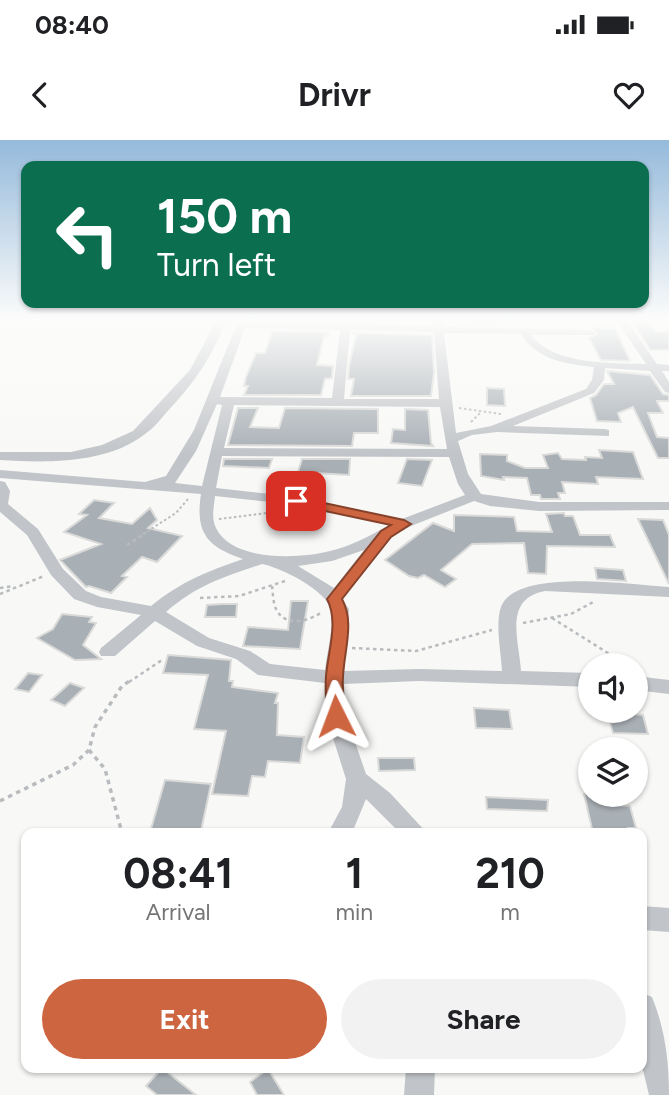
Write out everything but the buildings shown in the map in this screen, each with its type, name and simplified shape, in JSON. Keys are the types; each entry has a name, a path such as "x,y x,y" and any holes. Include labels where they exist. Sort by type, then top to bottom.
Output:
{"street":[{"path":"0,456 34,457 78,453 123,442 139,433 199,366"},
{"path":"157,485 171,479 181,469 226,366"},
{"path":"338,401 341,366"},
{"path":"442,366 445,405 453,446 465,485 475,496 495,502 539,505 669,506"},
{"path":"218,452 453,446 470,432 493,429 590,391 598,380 600,366"},
{"path":"628,366 669,368"},
{"path":"654,368 669,390"},
{"path":"212,401 338,401 445,405"},
{"path":"229,401 218,452 201,492 211,533 230,549 257,560 282,562 310,559 361,546 404,524 475,496"},
{"path":"449,425 605,433"},
{"path":"0,474 157,485 296,501 404,524"},
{"path":"0,485 3,491 1,505 33,532 57,572 80,595 97,602 153,612 203,642 243,655 265,670 334,678 419,675 578,680"},
{"path":"334,599 386,534"},
{"path":"108,652 181,590 201,579 257,560"},
{"path":"282,562 334,599 340,609 339,646 334,678 339,730 357,779 356,802 343,828"},
{"path":"309,579 349,578"},
{"path":"512,677 509,605 517,595 545,586 669,592"},
{"path":"648,685 669,687"},
{"path":"357,779 382,799 410,828"},
{"path":"647,918 669,920"},
{"path":"647,1027 664,1095"},
{"path":"419,1095 421,1073"}],"path":[{"path":"445,405 506,414"},
{"path":"466,426 481,412"},
{"path":"127,545 176,513 201,492"},
{"path":"206,520 257,516 275,512 296,501"},
{"path":"0,594 57,572"},
{"path":"181,590 193,597 207,599 239,596 309,579"},
{"path":"0,588 22,584"},
{"path":"272,586 276,610 287,620 309,621 325,610 334,599"},
{"path":"339,646 416,651 509,626 572,614 586,608 608,589"},
{"path":"552,618 608,653"},
{"path":"0,801 73,765 89,750 95,727 122,686 162,660"},
{"path":"89,750 105,769 121,828"}],"route":[{"path":"296,501 330,506 404,524 386,534 334,599 340,609 341,625 334,678 336,716"}]}
